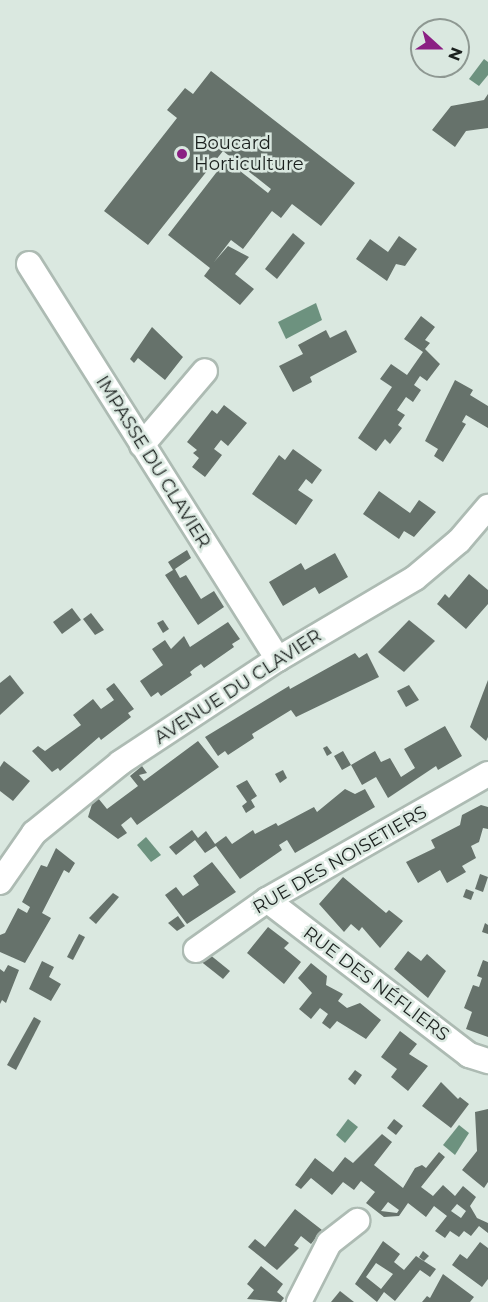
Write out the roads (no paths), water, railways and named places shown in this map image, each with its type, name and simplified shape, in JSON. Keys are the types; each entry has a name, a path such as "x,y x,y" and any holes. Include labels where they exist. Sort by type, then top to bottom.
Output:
{"street":[{"name":"IMPASSE DU CLAVIER","path":"29,264 278,659"},
{"path":"142,445 205,371"},
{"name":"AVENUE DU CLAVIER","path":"0,882 34,833 120,763 278,659 415,578 459,541 488,507"},
{"name":"RUE DES NOISETIERS","path":"196,950 267,900 488,774"},
{"name":"RUE DES NÉFLIERS","path":"267,900 469,1055 488,1061"},
{"path":"299,1302 329,1243 357,1221"}],"place":[{"name":"Boucard Horticulture","path":"182,154"}]}
